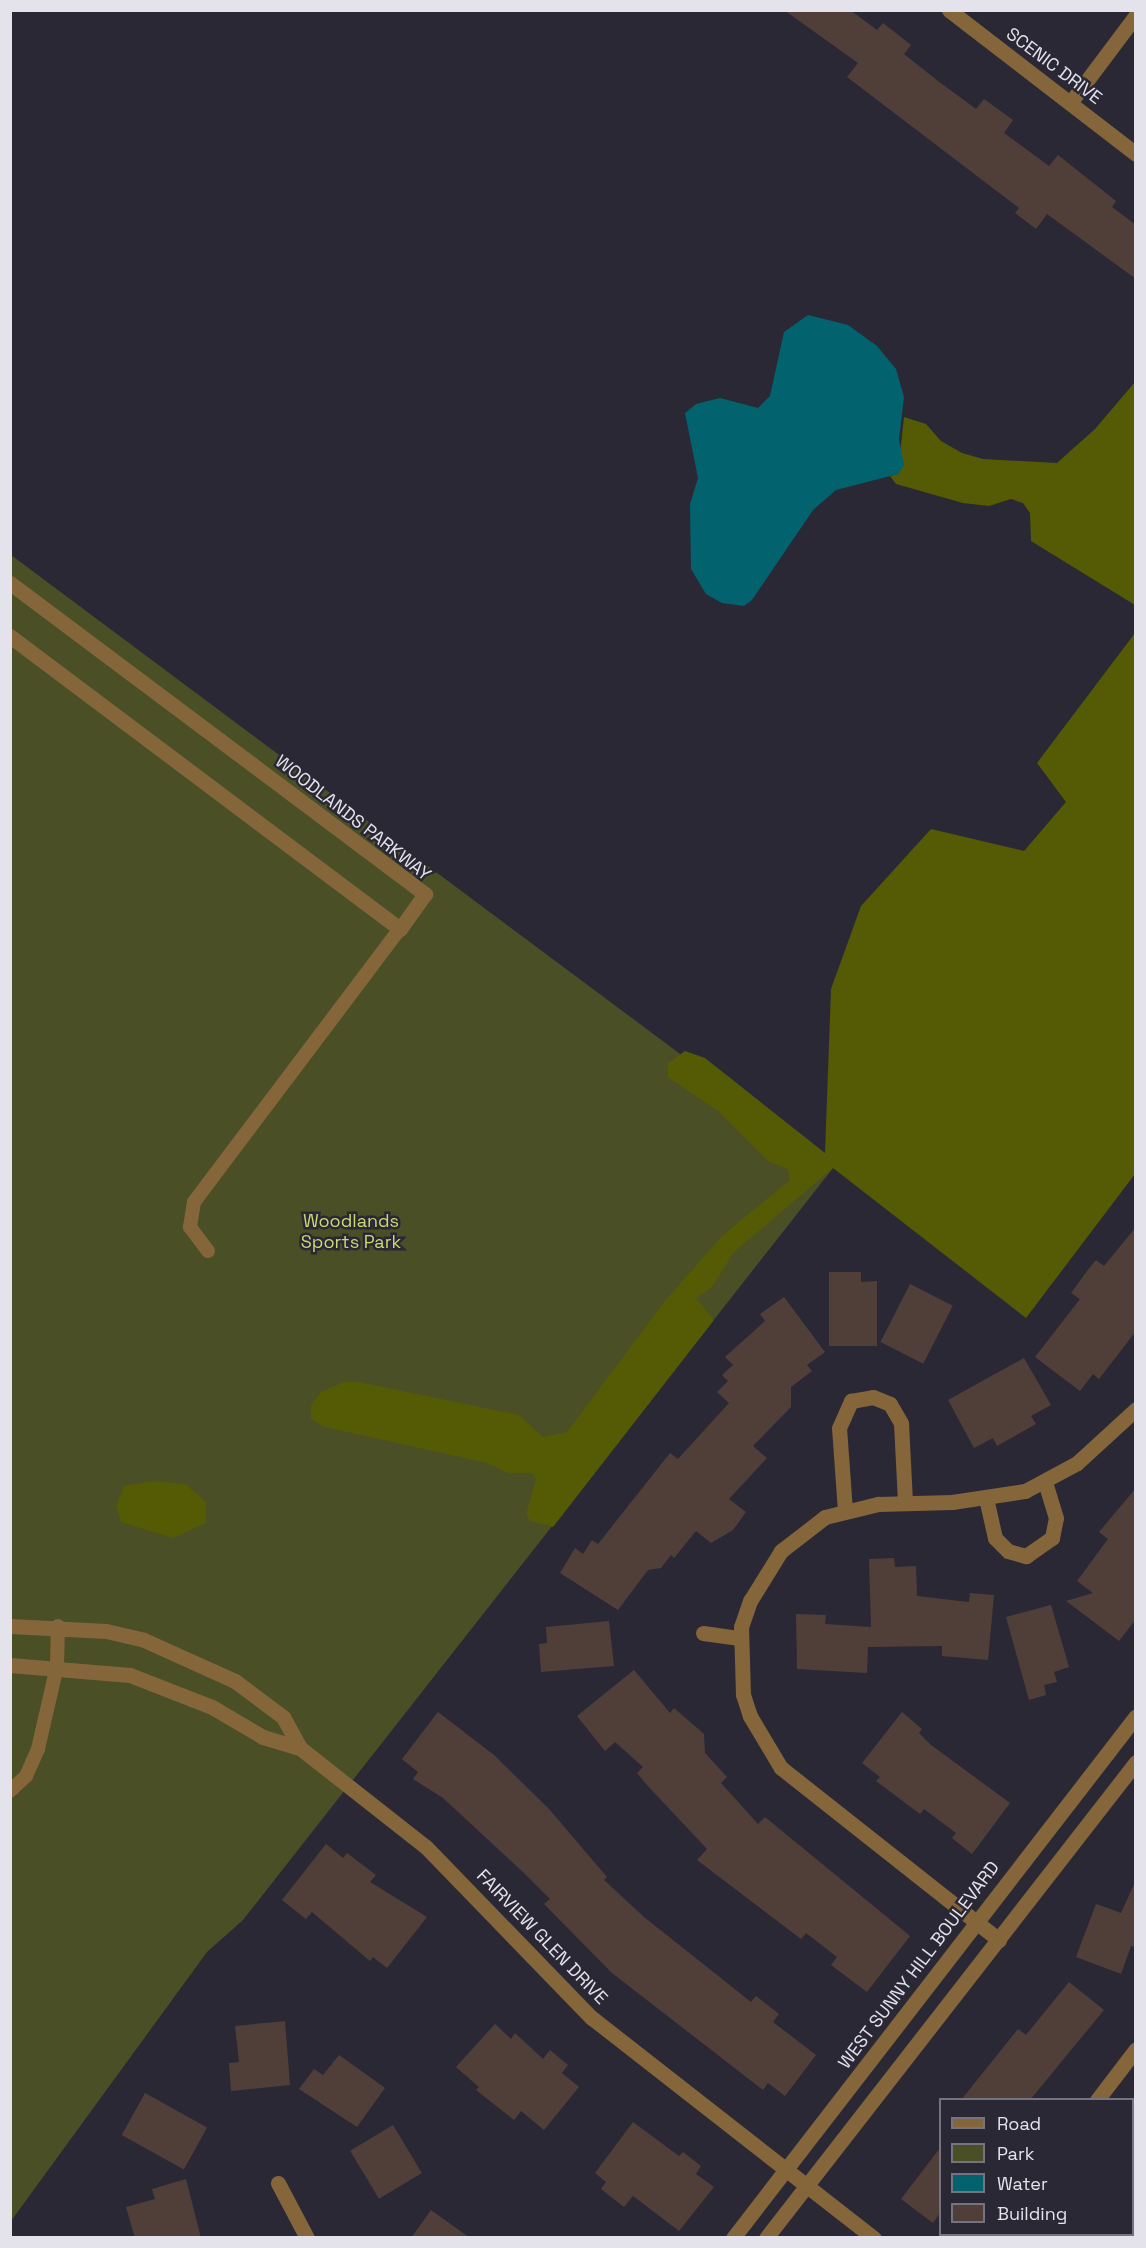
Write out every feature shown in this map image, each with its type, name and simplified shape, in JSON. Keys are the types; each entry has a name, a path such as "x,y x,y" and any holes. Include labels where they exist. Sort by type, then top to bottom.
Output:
{"street":[{"name":"SCENIC DRIVE","path":"949,10 1136,154"},
{"path":"1070,102 1136,15"},
{"name":"WOODLANDS PARKWAY","path":"10,583 425,894 400,929"},
{"path":"10,636 400,929"},
{"path":"845,1511 839,1428 851,1401 873,1397 890,1404 901,1423 906,1442 905,1503"},
{"path":"999,1940 781,1767 750,1716 739,1671 740,1638 750,1601 780,1551 825,1517 845,1511 905,1503 986,1498 1045,1482 1100,1446 1136,1409"},
{"path":"986,1498 995,1538 1008,1551 1026,1556 1052,1538 1056,1518 1045,1482"},
{"name":"FAIRVIEW GLEN DRIVE","path":"10,1626 58,1626 106,1631 190,1657 235,1681 283,1717 300,1748"},
{"path":"703,1633 740,1638"},
{"name":"FAIRVIEW GLEN DRIVE","path":"10,1665 57,1666 130,1675 212,1707 263,1737 300,1748 426,1847 592,2018 808,2184 874,2238"},
{"name":"WEST SUNNY HILL BOULEVARD","path":"733,2238 788,2169 976,1920 1136,1716"},
{"path":"766,2238 1136,1762"},
{"path":"1098,2098 1136,2049"},
{"path":"278,2183 307,2238"}],"lane":[{"path":"208,1251 190,1227 194,1202 400,929"},
{"path":"10,1791 26,1776 38,1749 57,1666 58,1626"}],"green space":[{"name":"Woodlands Sports Park","path":"11,555 833,1168 243,1920 207,1952 11,2221"}],"shaded area":[{"path":"1135,382 1135,605 1031,541 1030,513 1023,503 1011,499 989,506 963,503 896,484 890,476 898,474 904,417 926,424 941,441 962,453 983,459 1057,463 1095,429"},
{"path":"1135,633 1135,1174 1026,1318 833,1168 734,1252 712,1287 696,1298 714,1320 553,1527 530,1521 526,1514 536,1480 532,1473 508,1473 487,1463 325,1427 311,1419 311,1406 321,1392 344,1382 359,1382 519,1415 543,1437 567,1432 665,1301 723,1235 790,1180 788,1169 768,1161 718,1111 668,1077 668,1063 685,1051 705,1058 825,1153 831,989 861,906 931,829 1024,851 1066,802 1037,763"},
{"path":"154,1481 185,1484 206,1502 206,1523 173,1538 121,1522 116,1506 124,1486"}],"water":[{"path":"808,315 848,325 877,346 896,369 904,397 899,439 904,466 898,474 836,490 813,510 752,600 744,606 722,603 706,594 691,569 690,504 698,478 685,413 696,404 720,398 758,408 770,396 784,332"}],"building":[{"path":"784,10 850,10 877,30 883,23 911,45 904,54 938,81 976,109 984,99 1013,120 1004,133 1049,166 1058,155 1116,201 1112,207 1136,225 1136,279 1047,214 1036,229 1015,213 1019,208 847,77 858,63"},
{"path":"1136,1227 1136,1331 1099,1379 1093,1374 1080,1391 1035,1357 1080,1299 1071,1293 1087,1271 1096,1260 1104,1266"},
{"path":"829,1272 861,1272 861,1282 877,1281 877,1346 829,1346"},
{"path":"910,1284 953,1306 923,1364 880,1342"},
{"path":"784,1297 825,1352 807,1365 812,1371 791,1387 791,1407 753,1446 767,1458 729,1499 746,1512 733,1530 711,1543 696,1531 674,1558 671,1555 661,1568 648,1570 618,1610 560,1573 575,1548 583,1554 592,1540 598,1544 670,1453 678,1459 729,1403 717,1392 728,1381 722,1375 733,1365 725,1357 765,1321 760,1314"},
{"path":"1024,1358 1051,1405 1031,1416 1036,1424 997,1446 993,1438 974,1448 948,1400"},
{"path":"1136,1488 1136,1619 1119,1641 1066,1601 1093,1593 1077,1581 1108,1539 1099,1532"},
{"path":"894,1558 895,1567 916,1566 917,1596 969,1602 970,1593 994,1595 988,1660 942,1656 942,1646 868,1647 867,1673 797,1669 796,1614 826,1615 825,1624 871,1627 869,1559"},
{"path":"1051,1605 1069,1667 1054,1672 1057,1682 1044,1685 1046,1695 1029,1700 1006,1617"},
{"path":"609,1621 614,1666 541,1672 539,1644 547,1643 546,1627"},
{"path":"634,1670 670,1713 674,1708 704,1734 705,1753 727,1777 721,1783 758,1824 765,1817 910,1936 867,1992 831,1965 837,1957 806,1933 801,1939 697,1860 707,1849 637,1773 643,1767 615,1742 605,1751 577,1716"},
{"path":"438,1712 494,1755 549,1809 607,1877 604,1880 644,1917 751,2002 756,1996 779,2014 773,2022 816,2055 785,2096 768,2083 763,2090 612,1973 544,1904 550,1899 525,1874 443,1798 413,1779 418,1772 402,1759"},
{"path":"902,1712 922,1729 919,1733 931,1745 1010,1803 972,1854 952,1838 956,1833 924,1809 920,1814 876,1781 880,1777 862,1763"},
{"path":"326,1844 343,1858 347,1853 376,1875 370,1882 427,1917 387,1968 373,1957 370,1961 312,1912 306,1919 282,1900"},
{"path":"1136,1880 1136,1947 1131,1946 1121,1974 1076,1957 1096,1904 1121,1913"},
{"path":"1069,1982 1104,2010 1032,2098 963,2098 1018,2029 1026,2035"},
{"path":"285,2021 290,2085 231,2091 229,2063 239,2062 235,2026"},
{"path":"495,2024 511,2039 515,2033 543,2059 550,2050 568,2065 562,2073 579,2087 544,2130 521,2111 514,2120 476,2090 479,2087 456,2067"},
{"path":"339,2055 385,2088 357,2127 299,2089 314,2069 323,2075"},
{"path":"145,2093 207,2127 184,2169 122,2135"},
{"path":"633,2122 679,2156 683,2152 701,2166 696,2174 714,2187 679,2231 633,2196 624,2207 601,2189 606,2182 595,2173"},
{"path":"393,2125 422,2173 379,2199 350,2151"},
{"path":"939,2149 939,2214 933,2223 901,2199"},
{"path":"186,2179 201,2238 135,2238 126,2207 155,2199 152,2189"},
{"path":"431,2210 470,2238 411,2238"}]}
